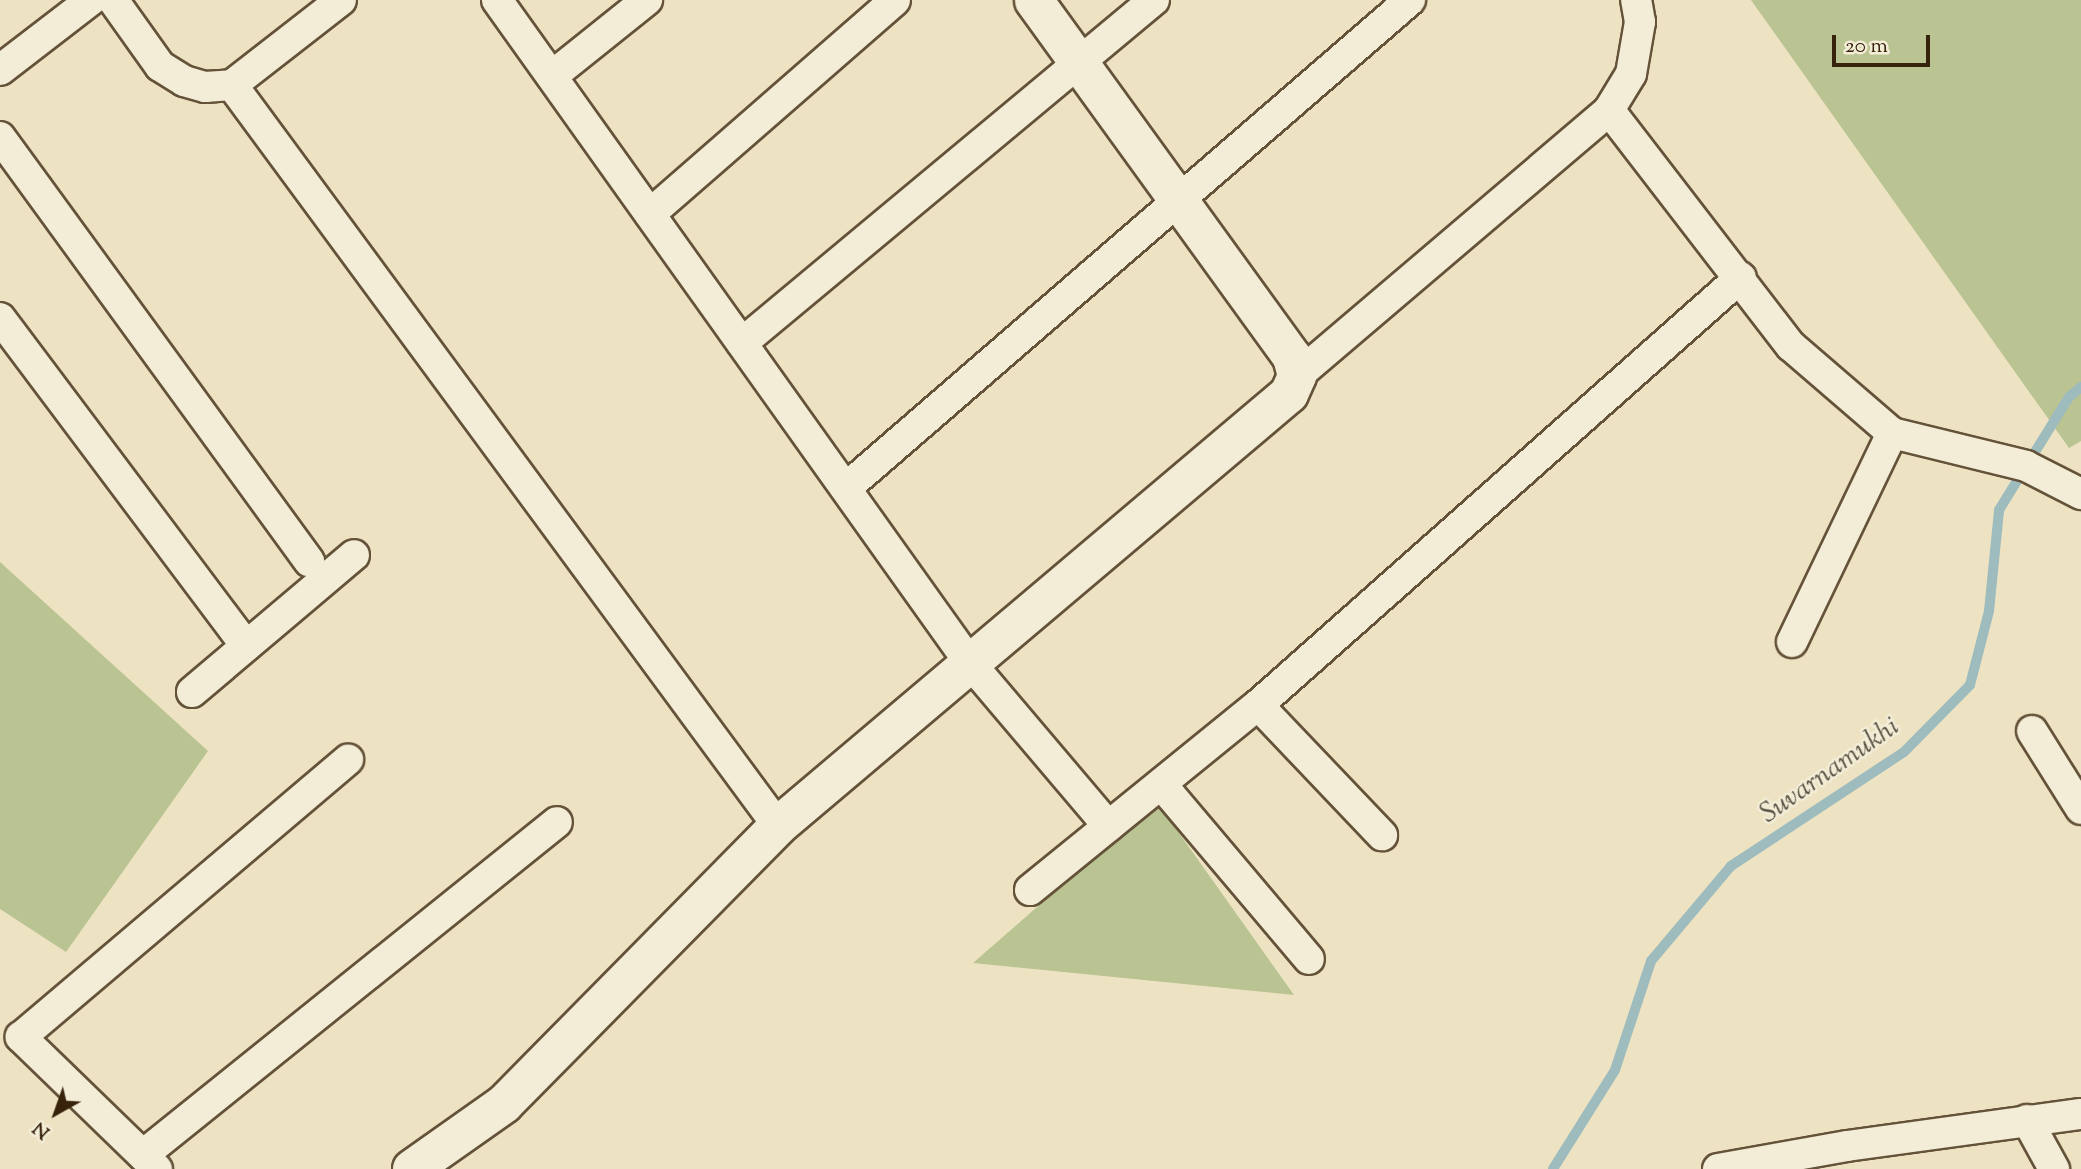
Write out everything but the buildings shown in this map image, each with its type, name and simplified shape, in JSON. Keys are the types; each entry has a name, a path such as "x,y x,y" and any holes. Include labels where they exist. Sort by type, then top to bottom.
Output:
{"street":[{"path":"0,70 91,0"},
{"path":"113,0 160,66 184,81 232,85 341,0"},
{"path":"498,0 970,663 1108,826"},
{"path":"552,76 647,0"},
{"path":"650,214 895,0"},
{"path":"1034,0 1176,201 1292,357 1297,376"},
{"path":"742,343 1153,0"},
{"path":"846,488 1410,0"},
{"path":"412,1169 504,1104 778,826 1289,394 1297,376 1609,110 1630,74 1640,22 1636,0"},
{"path":"232,85 778,826"},
{"path":"1609,110 1741,277 1791,346 1892,433 2026,466 2081,494"},
{"path":"0,137 309,561"},
{"path":"1030,890 1258,705 1741,277"},
{"path":"0,318 246,646"},
{"path":"1792,642 1892,433"},
{"path":"192,692 354,555"},
{"path":"1258,705 1382,835"},
{"path":"2032,731 2081,809"},
{"path":"348,761 21,1037 150,1162 556,822"},
{"path":"1161,784 1309,959"},
{"path":"1718,1169 1853,1157 2027,1120 2081,1114"},
{"path":"2027,1120 2054,1169"}],"green space":[{"path":"1751,0 2081,0 2081,441 2069,448"},
{"path":"0,562 208,751 66,952 0,909"},
{"path":"1157,802 1294,995 973,963"}],"waterway":[{"name":"Suvarnamukhi","path":"1553,1169 1615,1070 1651,961 1731,866 1904,752 1970,685 1989,611 1999,510 2069,397 2081,387"}]}
